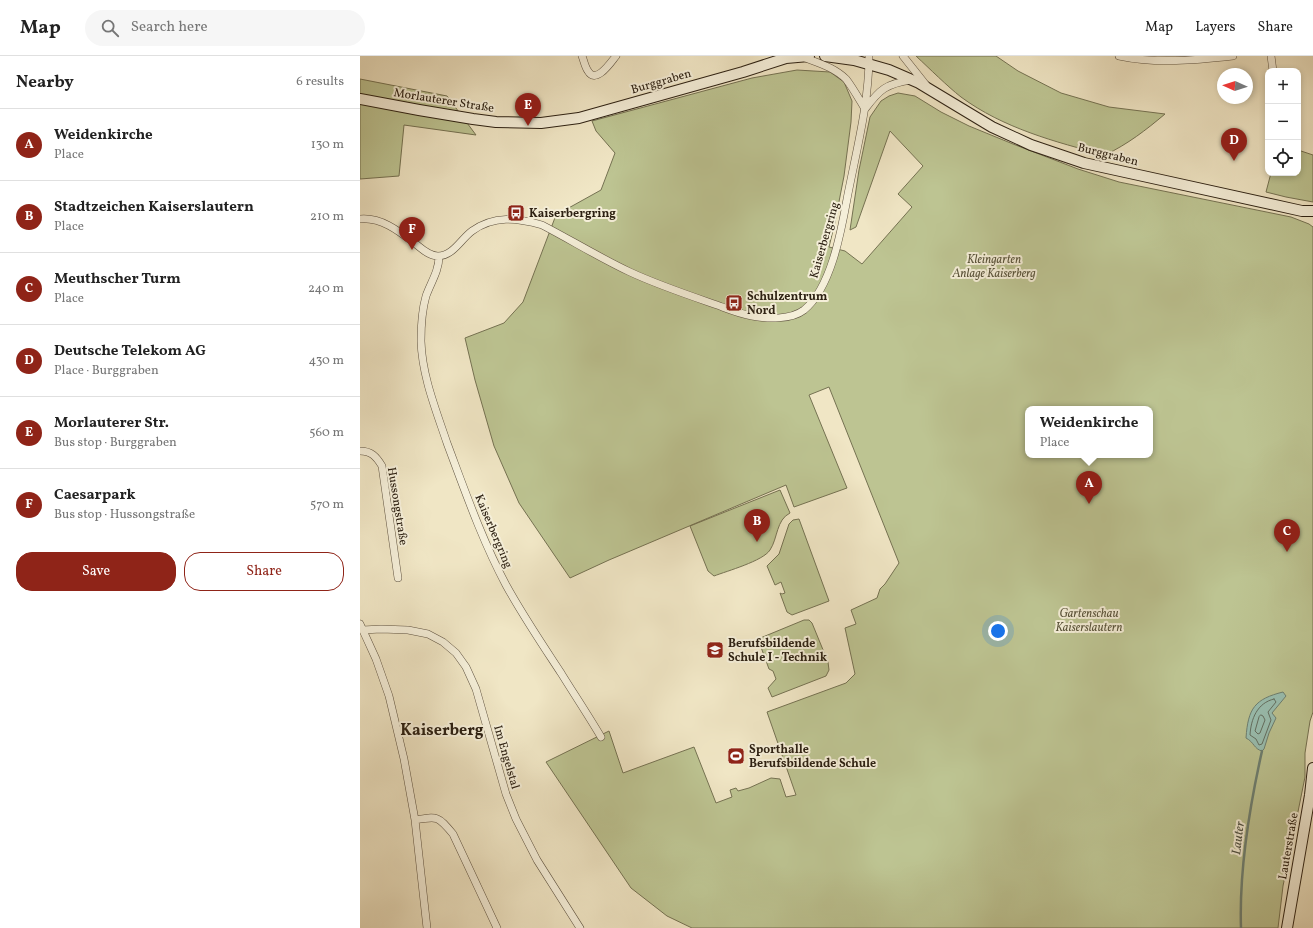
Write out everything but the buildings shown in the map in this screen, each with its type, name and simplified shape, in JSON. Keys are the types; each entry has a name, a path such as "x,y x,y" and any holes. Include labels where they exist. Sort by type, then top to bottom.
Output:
{"street":[{"path":"582,56 588,72 592,75 600,74 616,56"},
{"path":"805,56 834,70 845,79 865,109 876,94 884,87 898,82 912,80"},
{"name":"Burggraben","path":"525,123 541,123 579,118 743,72 786,58 805,56"},
{"name":"Burggraben","path":"825,56 854,60 869,60 919,83 992,127 1031,144 1084,163 1302,211 1313,211"},
{"path":"903,56 930,90"},
{"path":"1119,56 1133,59 1160,58 1180,60 1233,56"},
{"path":"1271,56 1273,68"},
{"name":"Kaiserbergring","path":"601,736 538,638 507,587 491,556 460,480 437,413 423,362 421,341 422,320 426,297 436,274 439,262 438,256 451,252 472,231 482,226 493,221 515,219 542,225 629,272 691,297 749,316 777,319 791,316 803,311 814,300 823,285 831,266 842,225 865,109 869,60"},
{"name":"Morlauterer Straße","path":"360,99 473,119 496,122 525,123"},
{"path":"1302,211 1313,217"},
{"path":"360,219 367,218 384,223 404,235 428,253 438,256"},
{"name":"Hussongstraße","path":"360,450 370,452 377,457 382,466 398,578"},
{"path":"361,627 376,658 389,696 404,759 415,820 427,928"},
{"name":"Im Engelstal","path":"361,627 389,630 408,630 428,634 443,642 456,652 466,667 476,689 506,794 516,819 537,860 580,928"},
{"name":"Lauterstraße","path":"1287,928 1311,792 1313,768"},
{"path":"415,820 437,818 454,834 497,928"}],"green space":[{"path":"916,56 996,56 1018,71 1061,93 1109,107 1165,114 1151,126 1105,155 1030,133 994,117 961,97"},
{"path":"797,70 830,72 844,82 852,101 851,122 844,176 829,247 845,251 862,264 912,207 898,194 923,166 890,131 856,227 850,230 859,170 870,117 881,101 898,93 915,96 941,112 969,126 1078,169 1119,182 1291,217 1313,227 1313,712 1310,721 1305,753 1305,777 1283,886 1278,928 692,928 667,916 631,888 546,762 609,731 623,773 694,747 716,803 732,797 730,790 736,788 738,791 749,788 771,778 780,779 786,797 796,795 767,712 846,683 855,674 845,628 856,624 851,610 877,598 880,589 899,563 829,387 809,395 847,488 794,507 786,485 570,578 519,503 494,446 475,380 465,338 504,323 523,302 556,215 601,190 615,153 596,131 592,121 752,78"},
{"path":"360,79 447,96 476,135 404,125 399,176 360,179"},
{"path":"1301,151 1313,155 1313,202 1266,192 1270,176 1301,176"},
{"path":"780,490 790,513 782,520 770,550 753,562 714,576 708,571 690,526"},
{"path":"799,519 829,601 792,615 787,612 780,593 785,593 781,582 775,585 767,566 779,554 789,524 793,520"},
{"path":"804,620 809,620 812,623 828,662 829,670 826,676 772,697 768,688 776,679 773,671 769,669 758,639"}],"water":[{"path":"1283,692 1286,696 1272,713 1276,718 1264,749 1262,751 1259,750 1246,738 1251,712 1255,706 1266,698"}],"waterway":[{"name":"Lauter","path":"1241,928 1243,861 1249,817 1262,751"}],"place":[{"name":"Morlauterer Str.","path":"528,126"},
{"name":"Deutsche Telekom AG","path":"1234,161"},
{"name":"Kaiserbergring","path":"516,213"},
{"name":"Caesarpark","path":"412,250"},
{"name":"Schulzentrum Nord","path":"734,303"},
{"name":"Weidenkirche","path":"1089,504"},
{"name":"Stadtzeichen Kaiserslautern","path":"757,542"},
{"name":"Meuthscher Turm","path":"1287,552"},
{"name":"Berufsbildende Schule I - Technik","path":"715,650"},
{"name":"Sporthalle Berufsbildende Schule","path":"736,756"}],"district":[{"name":"Kaiserberg","path":"442,729"}],"park label":[{"name":"Kleingarten Anlage Kaiserberg","path":"994,266"},
{"name":"Gartenschau Kaiserslautern","path":"1089,620"}]}
